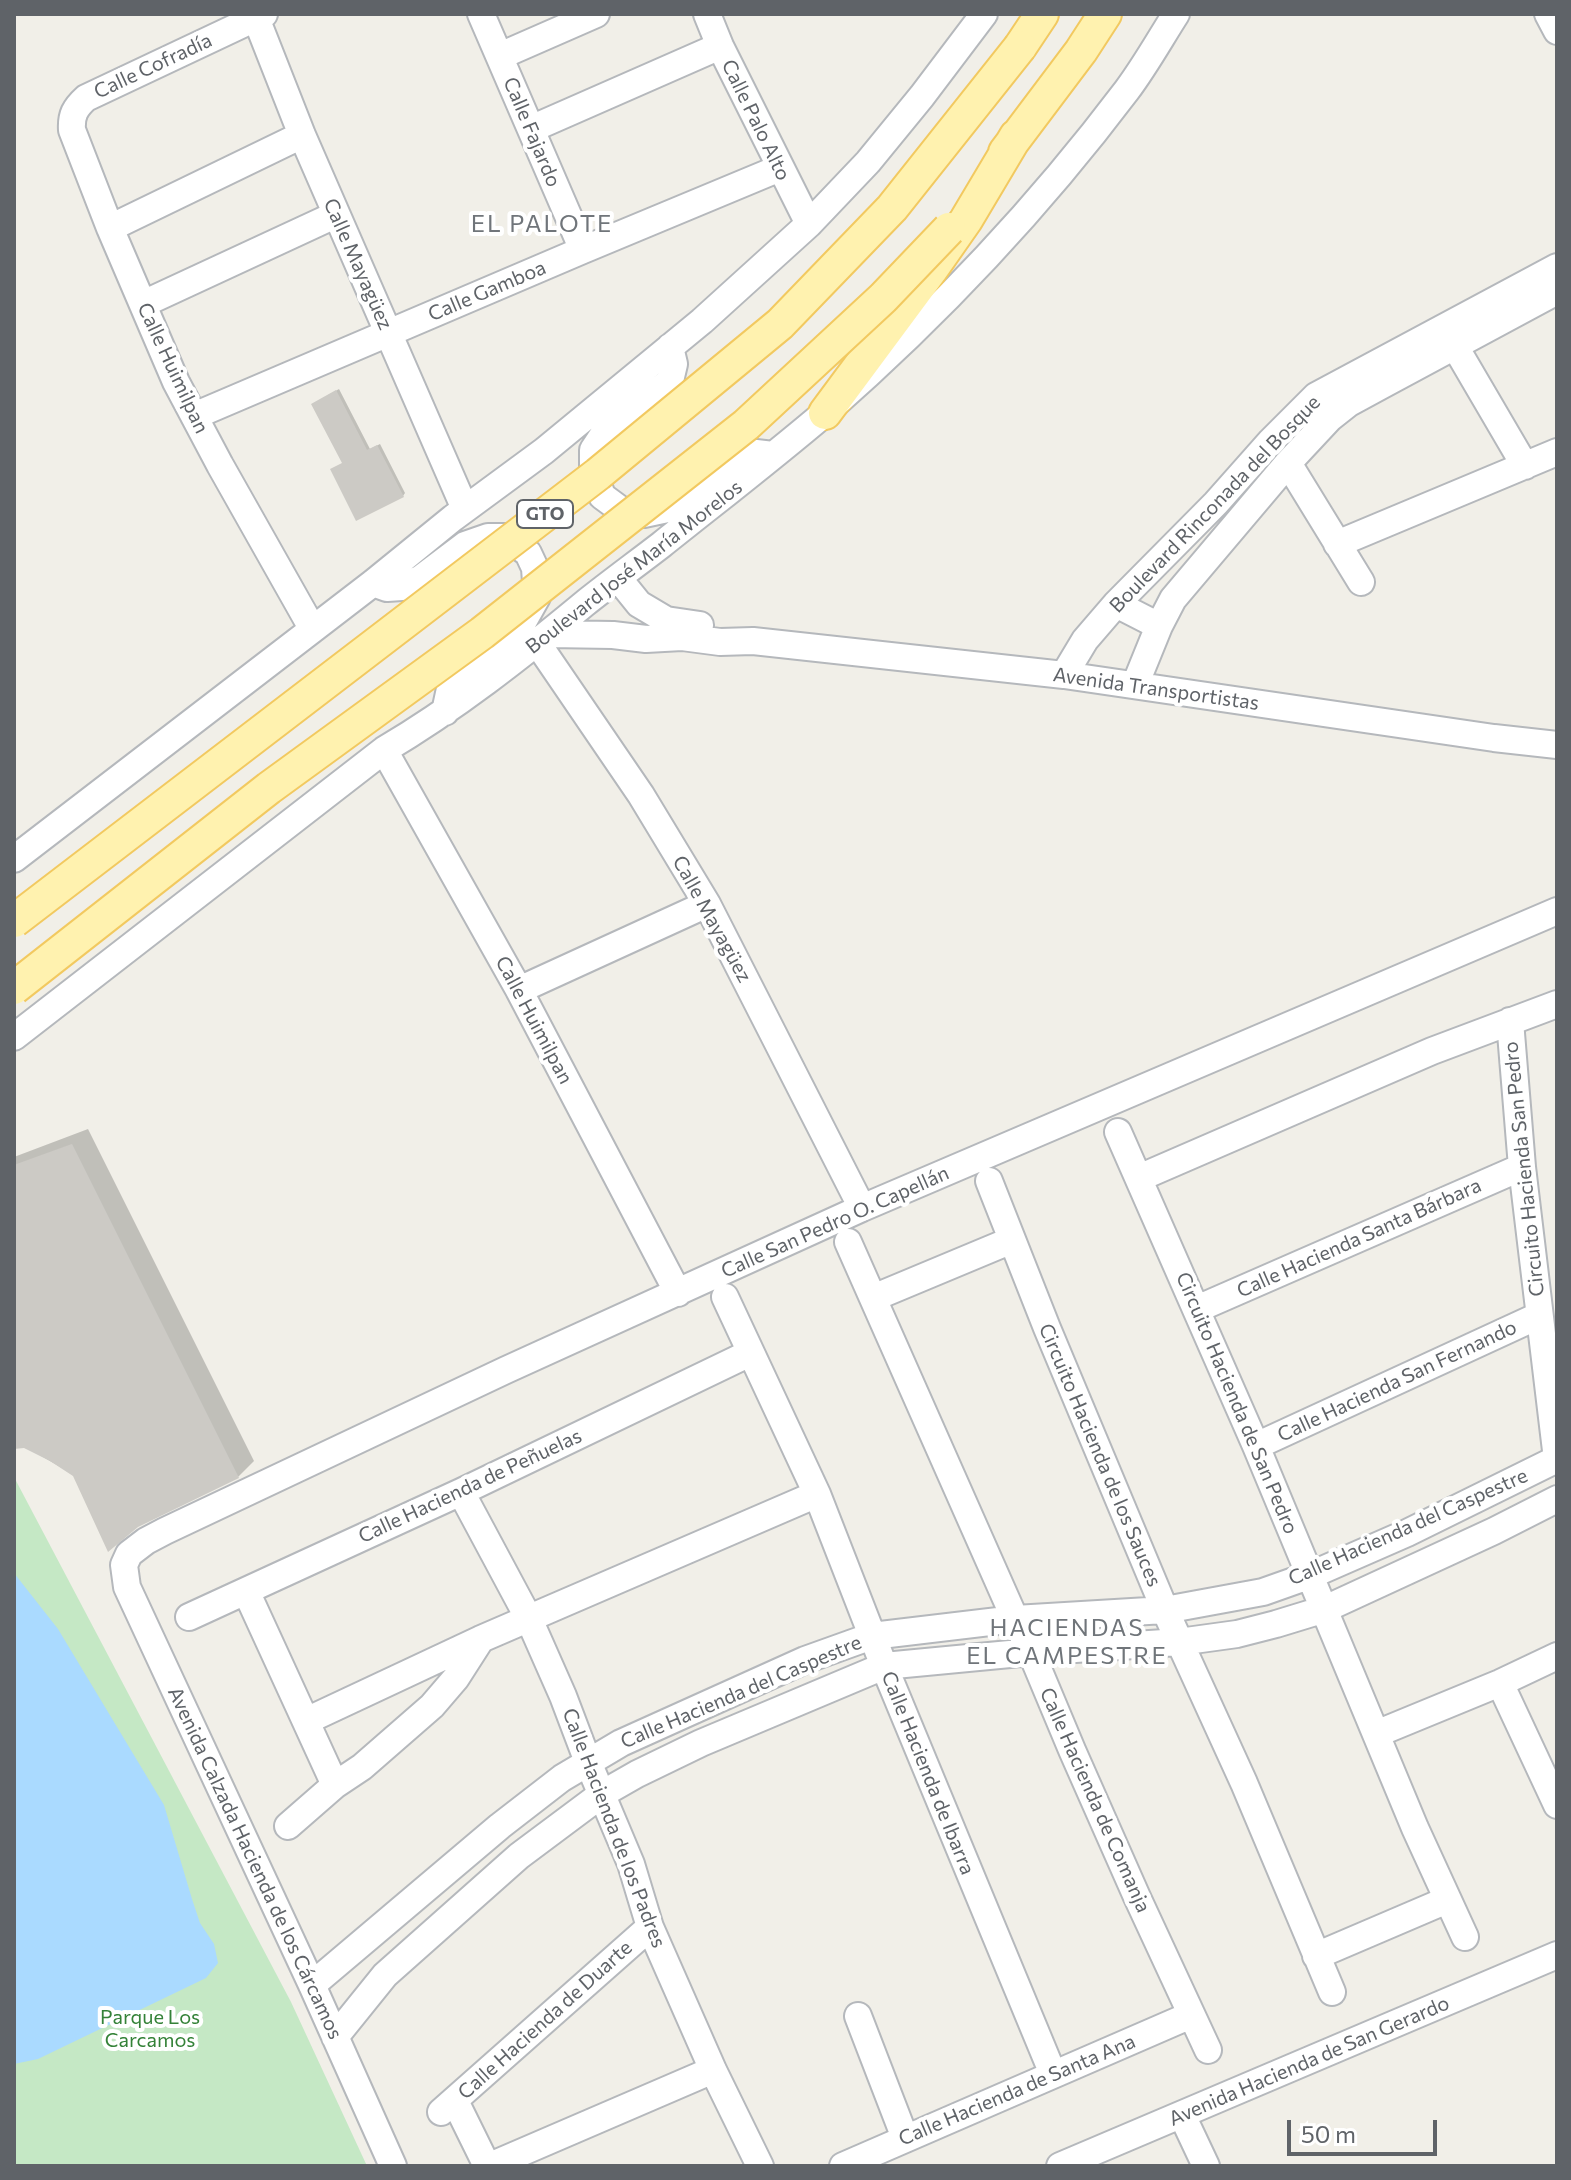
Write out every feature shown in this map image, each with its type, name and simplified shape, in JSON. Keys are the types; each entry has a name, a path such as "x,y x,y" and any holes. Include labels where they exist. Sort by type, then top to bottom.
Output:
{"main road":[{"name":"GTO","path":"14,921 598,474 780,324 892,208 1020,47 1042,14"},
{"name":"Boulevard José María Morelos","path":"14,988 269,788 482,633 746,425 883,298 949,229 1105,14"},
{"path":"825,413 966,220 1016,136"}],"street":[{"name":"Calle Fajardo","path":"481,14 583,250"},
{"path":"500,56 596,14"},
{"name":"Calle Palo Alto","path":"707,14 809,224"},
{"path":"14,859 544,451 702,321 809,224 886,140 984,14"},
{"name":"Boulevard José María Morelos","path":"14,1037 384,750 445,712 543,639 825,413 941,306 995,250 1128,88 1176,14"},
{"path":"1548,14 1557,31"},
{"name":"Calle Cofradía","path":"86,98 260,16"},
{"name":"Calle Mayagüez","path":"260,16 302,135 335,215 465,509"},
{"path":"531,129 720,46"},
{"name":"Calle Huimilpan","path":"86,98 71,117 72,130 110,228 176,382 312,628"},
{"path":"110,228 302,135"},
{"name":"Calle Gamboa","path":"194,416 780,168"},
{"path":"143,304 335,215"},
{"name":"Boulevard Rinconada del Bosque","path":"1135,685 1173,599 1313,434 1349,403 1557,267"},
{"name":"Boulevard Rinconada del Bosque","path":"1064,675 1085,640 1116,604 1316,396 1557,291"},
{"path":"1450,336 1525,466"},
{"path":"670,347 674,364 670,381 603,435 593,450 593,469 602,496 621,510 644,514 672,508 738,457 756,453 773,455"},
{"path":"1337,544 1557,452"},
{"path":"1288,463 1361,582"},
{"path":"373,583 387,588 402,587 420,579 465,545 488,537 506,537 528,553 535,568 537,597 523,622 460,669 451,684 445,712"},
{"name":"Avenida Transportistas","path":"618,578 639,604 666,620 707,625 753,641"},
{"path":"1116,604 1159,626"},
{"name":"Avenida Transportistas","path":"543,639 613,635 646,639 682,637 720,642 753,641 1064,675 1557,745"},
{"name":"Calle Mayagüez","path":"543,639 707,904 862,1208"},
{"name":"Calle Huimilpan","path":"384,750 519,990 678,1293"},
{"path":"519,990 707,904"},
{"name":"Calle San Pedro O. Capellán","path":"126,1559 134,1548 165,1531 492,1376 862,1208 1557,911"},
{"path":"1139,1178 1432,1051 1557,1004"},
{"name":"Circuito Hacienda San Pedro","path":"1510,1021 1522,1167 1557,1459"},
{"name":"Circuito Hacienda de San Pedro","path":"1118,1132 1256,1446 1415,1828 1465,1937"},
{"name":"Calle Hacienda Santa Bárbara","path":"1197,1309 1522,1167"},
{"name":"Circuito Hacienda de los Sauces","path":"989,1181 1165,1610 1244,1783 1332,1992"},
{"path":"873,1298 1012,1240"},
{"name":"Calle Hacienda de Comanja","path":"848,1242 1208,2050"},
{"name":"Calle Hacienda de Ibarra","path":"725,1297 817,1494 884,1666 1053,2074"},
{"name":"Calle Hacienda San Fernando","path":"1256,1446 1538,1316"},
{"name":"Calle Hacienda de Peñuelas","path":"189,1617 461,1492 750,1353"},
{"name":"Calle Hacienda del Caspestre","path":"312,1985 562,1778 621,1743 805,1660 872,1636 1015,1619 1165,1610 1263,1592 1311,1575 1407,1533 1557,1459"},
{"name":"Calle Hacienda de los Padres","path":"461,1492 529,1619 631,1864 650,1927 713,2070 760,2166"},
{"path":"306,1721 481,1639 817,1494"},
{"name":"Calle Hacienda del Caspestre","path":"335,2037 385,1975 519,1856 602,1794 701,1743 884,1666 1179,1642 1237,1634 1325,1609 1557,1499"},
{"name":"Avenida Calzada Hacienda de los Cárcamos","path":"126,1559 127,1587 393,2166"},
{"path":"246,1591 335,1785"},
{"path":"288,1826 432,1706 456,1678 481,1639"},
{"path":"1376,1734 1557,1656"},
{"path":"1500,1683 1557,1805"},
{"path":"1316,1956 1447,1900"},
{"name":"Calle Hacienda de Duarte","path":"489,2166 448,2107 650,1927"},
{"name":"Avenida Hacienda de San Gerardo","path":"1060,2166 1557,1955"},
{"name":"Calle Hacienda de Santa Ana","path":"843,2166 1191,2015"},
{"path":"858,2016 905,2138"},
{"path":"489,2166 713,2070"},
{"path":"1182,2115 1206,2166"}],"green space":[{"name":"Parque Los Carcamos","path":"14,1477 291,2002 367,2166 14,2166"}],"water":[{"path":"14,1573 58,1629 164,1805 200,1923 214,1944 218,1963 206,1978 38,2059 14,2064"}],"building":[{"path":"336,390 367,450 377,445 404,497 356,521 330,469 342,463 311,404"},
{"path":"72,1144 239,1478 138,1527 108,1552 73,1476 24,1448 14,1449 14,1165"}],"district":[{"name":"EL PALOTE","path":"542,224"},
{"name":"HACIENDAS EL CAMPESTRE","path":"1067,1642"}]}
